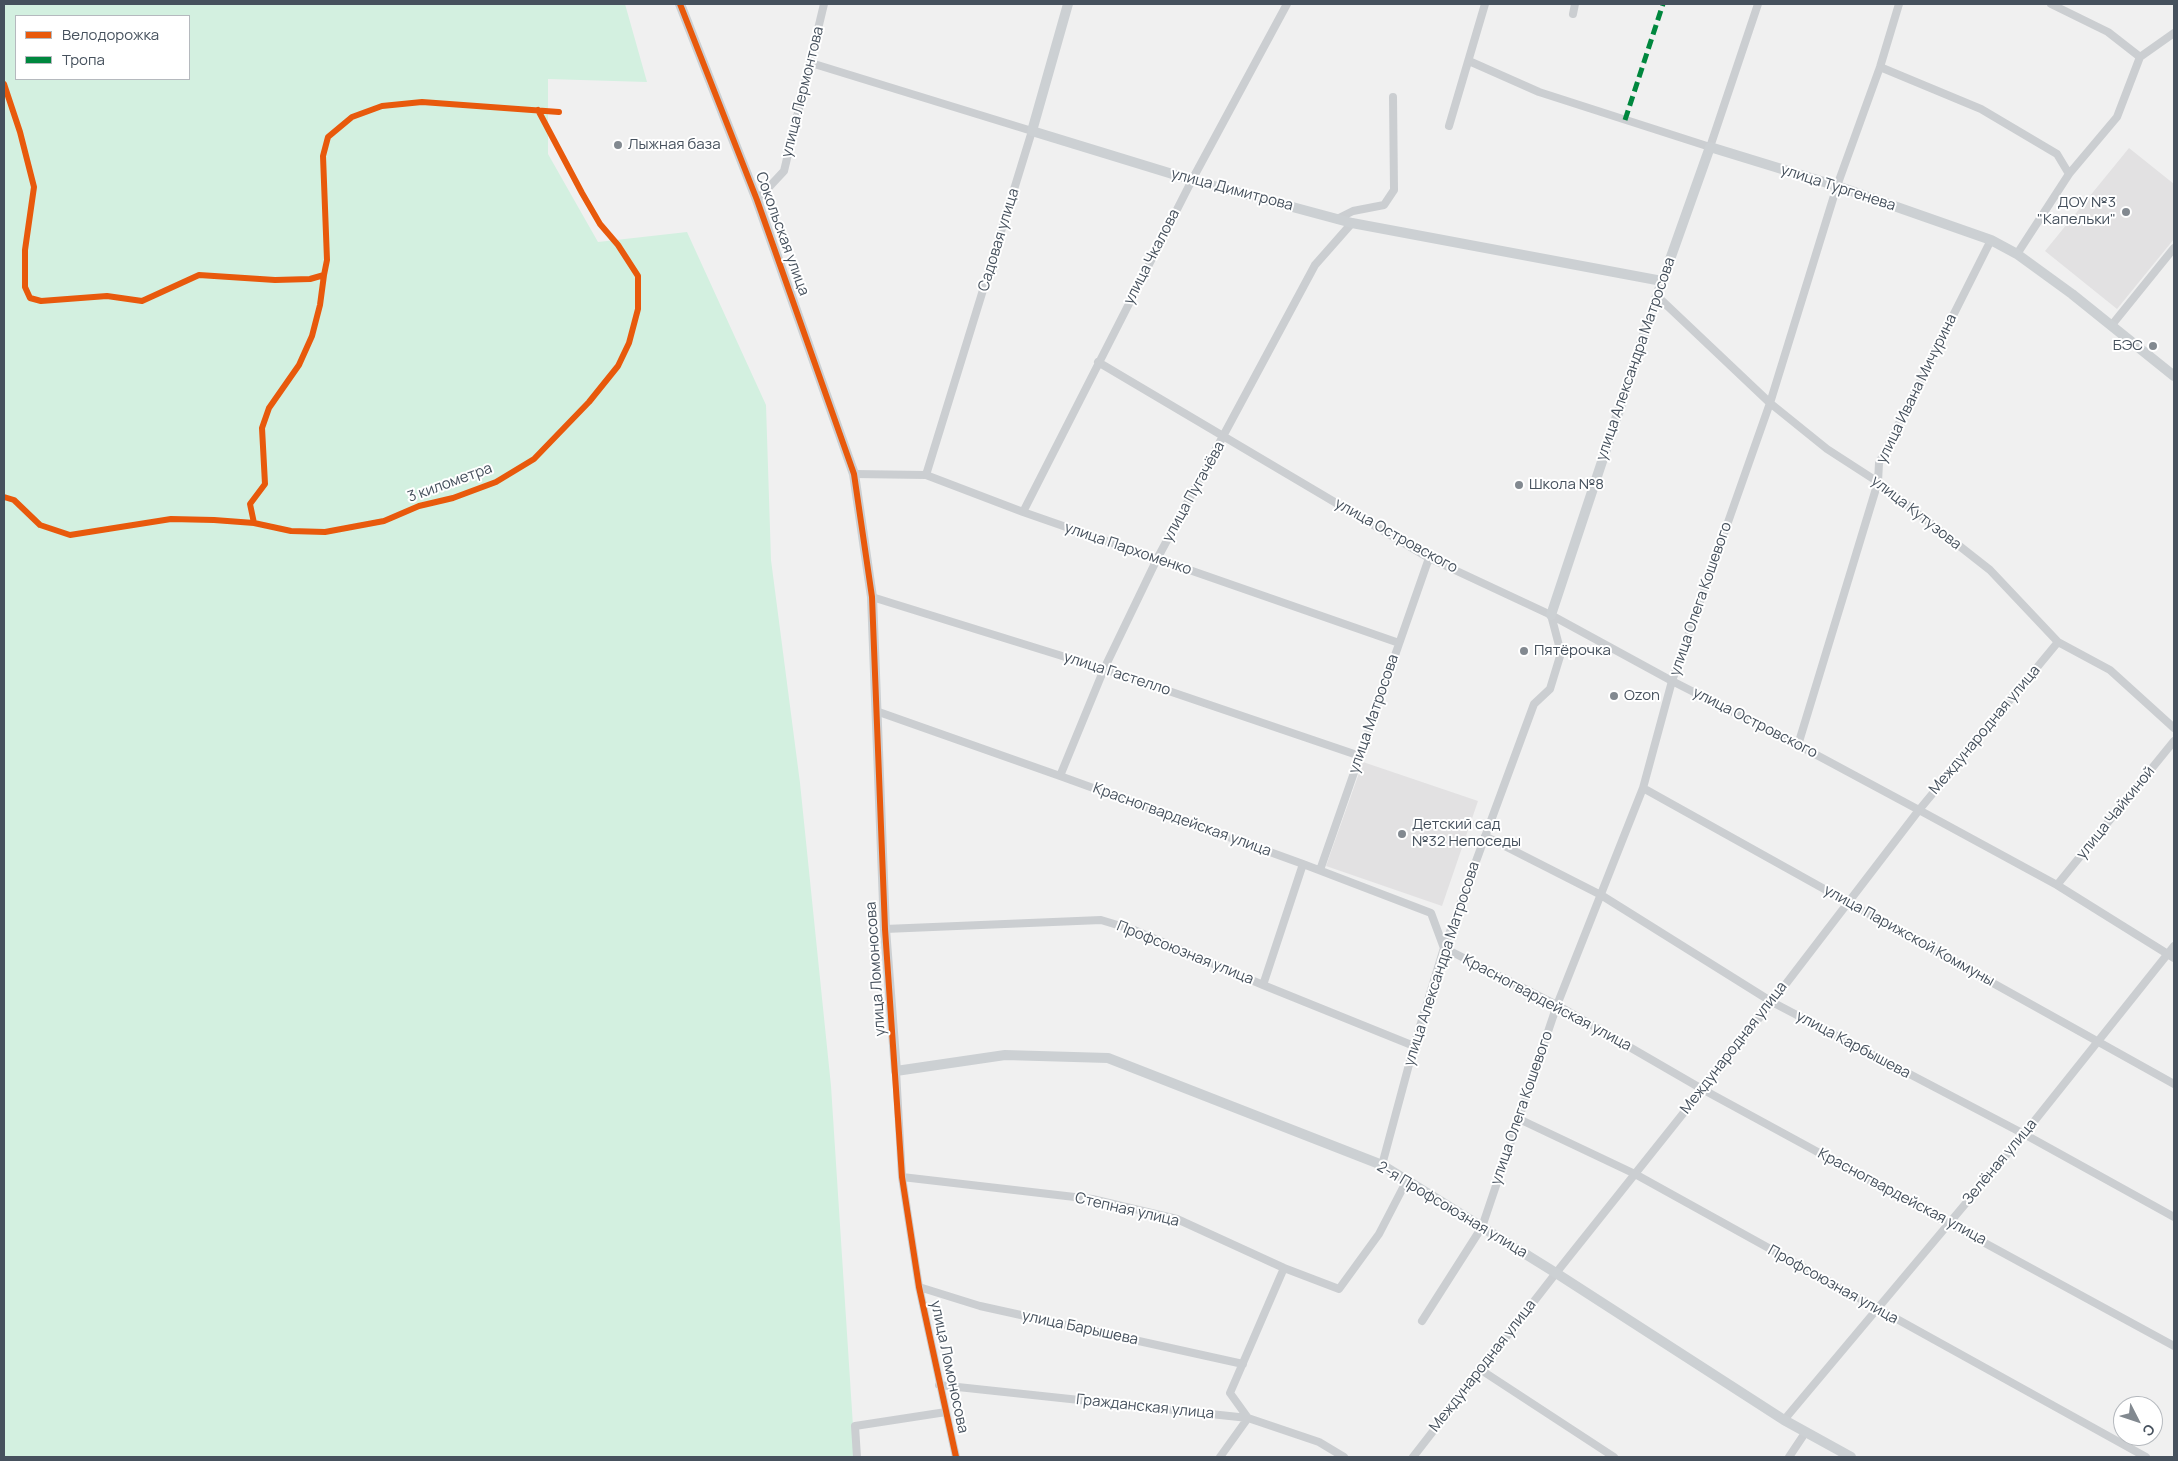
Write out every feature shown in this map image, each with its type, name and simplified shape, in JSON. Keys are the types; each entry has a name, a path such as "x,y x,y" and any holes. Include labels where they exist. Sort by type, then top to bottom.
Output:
{"street":[{"name":"Сокольская улица","path":"680,4 757,200 854,474"},
{"name":"улица Лермонтова","path":"757,200 784,171 824,4"},
{"name":"Садовая улица","path":"926,475 1032,131 1068,4"},
{"name":"улица Чкалова","path":"1022,512 1192,180 1287,4"},
{"path":"1449,126 1485,4"},
{"path":"1573,14 1576,4"},
{"name":"улица Александра Матросова","path":"1382,1165 1414,1046 1444,948 1534,704 1550,689 1561,653 1551,615 1662,281 1710,148 1758,4"},
{"name":"улица Олега Кошевого","path":"1422,1321 1482,1227 1557,1005 1643,788 1672,681 1770,403 1837,186 1880,66 1899,4"},
{"path":"2051,4 2108,32 2140,57"},
{"path":"2017,254 2069,174 2117,117 2140,57 2174,33"},
{"name":"улица Тургенева","path":"1469,61 1539,92 1710,148 1837,186 1990,240 2017,254 2072,294 2174,376"},
{"name":"улица Димитрова","path":"810,63 1192,180 1352,223 1662,281"},
{"path":"1880,66 1981,109 2057,154 2069,174"},
{"path":"1337,219 1353,210 1384,205 1394,190 1393,97"},
{"name":"улица Пугачёва","path":"1060,776 1104,669 1157,559 1315,265 1352,223"},
{"name":"улица Ивана Мичурина","path":"1798,745 1878,482 1879,463 1990,240"},
{"path":"2111,326 2174,248"},
{"name":"улица Кутузова","path":"1657,296 1770,403 1827,449 1878,482 1990,570 2058,642 2110,670 2174,728"},
{"name":"улица Островского","path":"1098,362 1429,558 1551,615 1672,681 1920,810 2057,885 2171,956"},
{"name":"улица Пархоменко","path":"854,474 926,475 1022,512 1399,644"},
{"name":"улица Ломоносова","path":"854,474 872,597 885,929 902,1177 919,1287 939,1386 956,1457"},
{"name":"улица Матросова","path":"1320,870 1429,558"},
{"name":"улица Гастелло","path":"872,597 1104,669 1360,756"},
{"name":"Международная улица","path":"1413,1457 1556,1273 1772,1002 1920,810 2058,642"},
{"name":"Красногвардейская улица","path":"876,711 1320,870 1431,913 1444,948 1557,1005 1702,1089 1950,1222 2174,1346"},
{"name":"улица Чайкиной","path":"2057,885 2174,740"},
{"name":"улица Парижской Коммуны","path":"1643,788 1849,901 2174,1084"},
{"name":"улица Карбышева","path":"1484,836 1601,895 1772,1002 2024,1134 2174,1216"},
{"path":"1263,985 1303,864"},
{"name":"Профсоюзная улица","path":"885,929 1101,920 1134,930 1414,1046"},
{"name":"Зелёная улица","path":"1784,1420 1875,1309 2024,1134 2097,1042 2171,956 2174,946"},
{"name":"2-я Профсоюзная улица","path":"896,1071 1005,1054 1108,1058 1382,1165 1556,1273 1805,1434 1852,1457"},
{"name":"Профсоюзная улица","path":"1518,1118 1635,1174 1875,1309 2146,1457"},
{"name":"Степная улица","path":"902,1177 1092,1199 1177,1219 1284,1268 1339,1289 1379,1234 1407,1180"},
{"path":"1220,1457 1248,1418 1230,1393 1284,1268"},
{"name":"улица Барышева","path":"919,1287 980,1306 1243,1364"},
{"path":"1481,1370 1614,1457"},
{"name":"Гражданская улица","path":"939,1386 1248,1418 1319,1442 1344,1457"},
{"path":"857,1457 856,1426 946,1412"},
{"path":"1789,1457 1805,1434"}],"shaded area":[{"name":"ДОУ №3 \"Капельки\"","path":"2129,148 2174,184 2174,239 2117,309 2045,251"},
{"name":"Детский сад №32 Непоседы","path":"1363,762 1478,801 1442,906 1326,866"}],"green space":[{"path":"4,4 625,4 647,82 548,79 548,154 598,242 687,232 766,405 771,560 800,783 831,1086 855,1457 4,1457"}],"marked path":[{"path":"1625,120 1663,4"}],"cycle path":[{"path":"680,4 757,200 854,474 872,597 885,929 902,1177 919,1287 956,1457"},
{"path":"4,84 20,132 34,187 25,250 25,287 30,298 41,301 107,296 142,301 199,275 275,280 310,279 324,275 327,260 323,156 328,137 352,117 382,106 422,102 559,112"},
{"name":"3 километра","path":"4,497 14,500 40,525 70,535 171,519 254,523 291,531 325,532 384,521 419,506 453,498 496,482 534,459 589,402 618,366 629,343 638,309 638,276 618,245 600,224 538,110"},
{"path":"254,523 250,504 265,484 262,428 269,408 299,365 312,336 320,305 324,275"}],"place":[{"name":"Лыжная база","path":"618,145"},
{"name":"ДОУ №3 \"Капельки\"","path":"2126,212"},
{"name":"БЭС","path":"2153,346"},
{"name":"Школа №8","path":"1519,485"},
{"name":"Пятёрочка","path":"1524,651"},
{"name":"Ozon","path":"1614,696"},
{"name":"Детский сад №32 Непоседы","path":"1402,834"}]}
